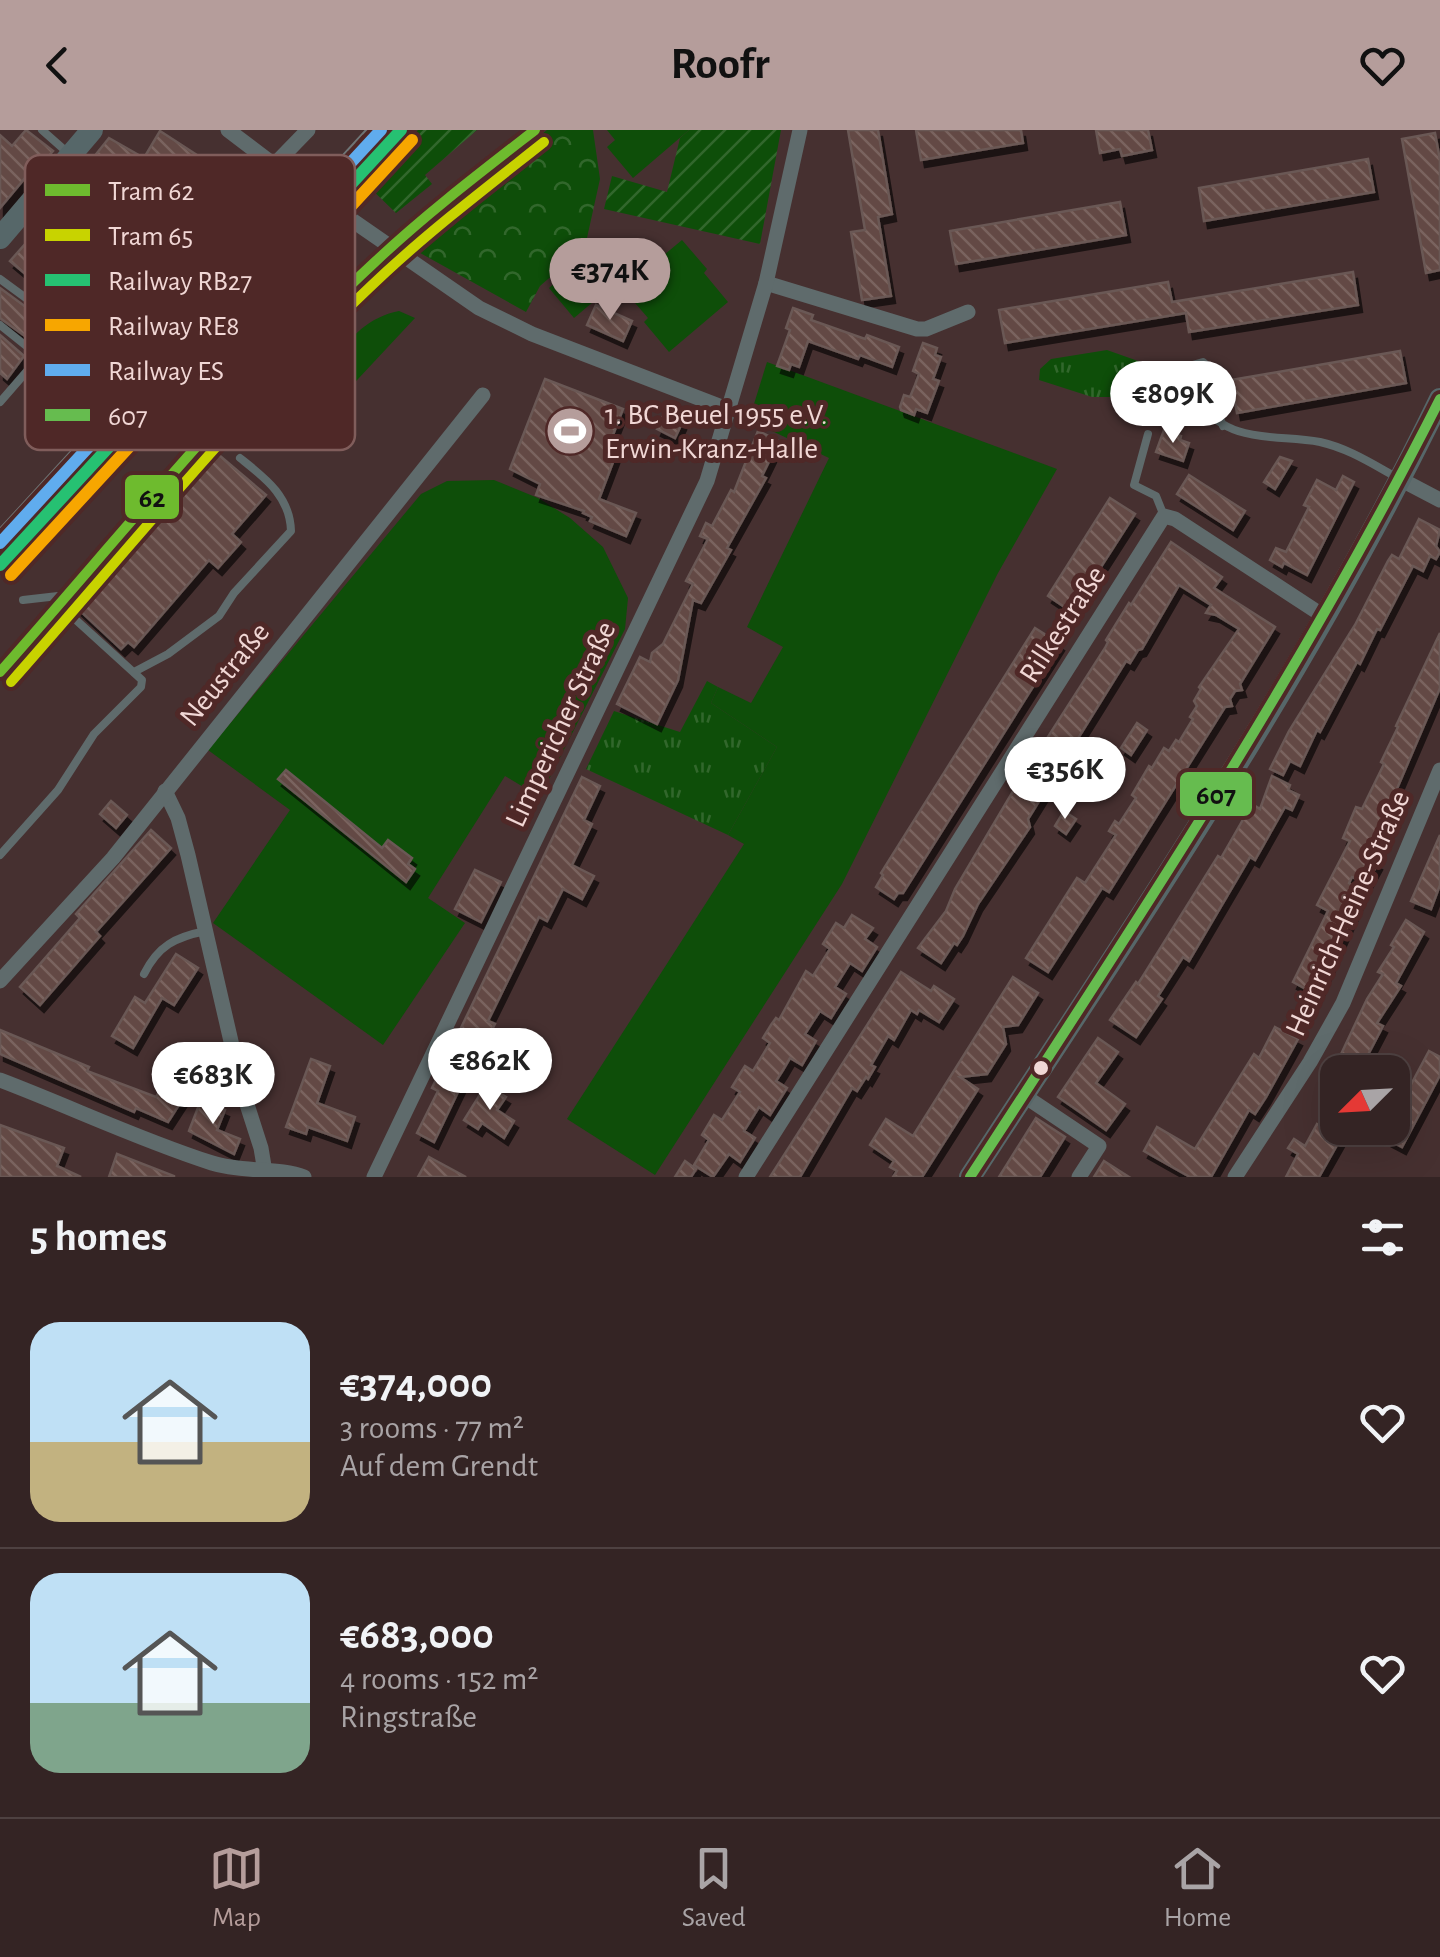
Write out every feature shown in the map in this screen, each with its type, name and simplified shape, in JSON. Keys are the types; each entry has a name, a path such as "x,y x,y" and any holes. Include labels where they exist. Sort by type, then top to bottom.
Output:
{"street":[{"path":"72,155 92,130"},
{"path":"228,130 260,155"},
{"path":"290,155 308,130"},
{"name":"Limpericher Straße","path":"374,1177 706,481 766,283 800,130"},
{"path":"0,238 25,209"},
{"path":"355,223 479,308 532,334 728,409"},
{"path":"766,283 917,329 968,312"},
{"name":"Neustraße","path":"0,981 112,858 483,395"},
{"path":"970,1177 1166,876 1326,617 1440,399"},
{"path":"1398,478 1440,500"},
{"path":"1164,516 1175,519 1326,617"},
{"name":"Rilkestraße","path":"746,1177 1164,516"},
{"name":"Heinrich-Heine-Straße","path":"1235,1177 1310,1062 1343,1003 1440,770"},
{"path":"165,791 178,818 242,1089 269,1174"},
{"path":"0,1080 240,1174 293,1172 304,1177"},
{"path":"1023,1095 1099,1146 1079,1177"}],"lane":[{"path":"42,130 70,155"},
{"path":"0,280 25,298"},
{"path":"0,326 25,346"},
{"path":"1223,426 1211,368 1203,362 1189,366 1188,378 1194,394 1208,415 1223,426 1248,436 1320,442 1398,478"},
{"path":"0,402 25,373"},
{"path":"1148,434 1134,485 1156,496 1164,516"},
{"path":"134,672 168,654 218,616 234,592 291,531 289,514 276,488 240,458"},
{"path":"0,856 58,790 79,750 141,688 142,680 76,620 58,596 23,600"},
{"path":"144,974 155,952 187,935 206,931"}],"green space":[{"path":"418,130 477,130 425,175 432,184 396,213 367,185"},
{"path":"547,130 593,130 600,179 585,247 540,286 526,312 404,244"},
{"path":"607,130 689,130 633,178 607,147 615,140"},
{"path":"689,130 781,130 760,244 604,209 612,176 667,192 680,138"},
{"path":"608,239 632,269 574,318 549,288"},
{"path":"682,240 728,302 669,352 644,322 648,318 623,289"},
{"path":"399,311 415,318 355,382 355,335 378,318"},
{"path":"1107,350 1155,367 1169,393 1160,414 1118,397 1092,397 1039,380 1040,369 1051,359"},
{"path":"767,362 1057,469 998,573 842,884 655,1175 567,1119 744,844 728,835 777,747 711,703 718,687 751,703 783,647 747,627 829,458 749,420"},
{"path":"494,480 538,498 570,518 603,547 628,598 625,629 540,797 505,776 428,898 465,923 383,1045 213,923 290,810 208,750 421,494 447,481"},
{"path":"707,681 718,687 711,703 777,747 728,835 586,769 614,711 680,732"}],"building":[{"path":"26,130 53,151 49,155 25,155 25,178 0,208 0,135 12,146"},
{"path":"848,130 878,130 892,214 878,217 891,296 862,300 851,232 865,230"},
{"path":"916,130 1021,130 1023,143 921,160"},
{"path":"1096,130 1148,130 1152,150 1122,156 1120,149 1100,153"},
{"path":"160,131 197,155 146,155"},
{"path":"1435,133 1440,160 1440,270 1426,273 1402,139"},
{"path":"109,138 139,155 95,155"},
{"path":"1368,159 1374,192 1204,221 1199,188"},
{"path":"1120,202 1126,235 956,264 950,231"},
{"path":"25,244 25,274 10,261"},
{"path":"1353,272 1358,305 1189,332 1186,313 1005,343 999,310 1168,282 1172,302"},
{"path":"0,288 25,306 25,336 0,318"},
{"path":"596,305 632,321 623,341 587,325"},
{"path":"793,308 813,315 811,320 899,347 892,367 808,341 799,367 791,364 789,370 777,366"},
{"path":"0,335 24,356 7,379 0,373"},
{"path":"923,343 937,348 935,355 941,357 933,379 939,381 927,413 916,409 914,415 900,407 904,395 910,397 919,374 913,371"},
{"path":"1400,351 1406,383 1237,413 1231,380"},
{"name":"1. BC Beuel 1955 e.V. Erwin-Kranz-Halle","path":"545,379 623,409 606,453 615,457 599,499 636,513 626,536 590,521 592,517 584,511 536,495 540,484 510,469"},
{"path":"664,414 682,423 675,438 657,429"},
{"path":"1164,430 1189,443 1183,461 1156,452"},
{"path":"758,431 779,441 762,476 766,478 727,548 731,550 701,603 693,600 678,680 657,724 617,704 640,657 650,662 652,653 663,644 693,584 686,581 708,539 700,536 706,523 712,526 731,490 734,492"},
{"path":"213,450 266,495 232,534 241,542 218,568 209,560 134,647 128,642 121,649 76,607"},
{"path":"1280,457 1292,461 1275,489 1264,482"},
{"path":"1189,475 1245,511 1233,530 1177,494"},
{"path":"1343,476 1354,482 1307,575 1270,560 1276,548 1286,552 1309,507 1304,505 1317,480 1336,490"},
{"path":"1110,498 1135,514 1072,612 1048,596"},
{"path":"1419,519 1440,530 1436,546 1440,552 1436,559 1430,556 1423,571 1413,566 1300,766 1290,761 1283,775 1270,769 1388,561 1392,555 1399,559"},
{"path":"1171,542 1222,577 1214,588 1275,627 1240,684 1242,690 1235,691 1230,699 1232,706 1225,707 1109,892 1102,888 1048,972 1026,958 1077,878 1085,883 1116,835 1109,831 1115,821 1119,824 1136,798 1132,795 1149,766 1152,768 1164,748 1169,751 1176,740 1179,742 1193,719 1190,717 1197,706 1194,701 1199,687 1239,629 1206,613 1211,605 1179,585 1142,649 1130,663 1126,661 1028,819 1030,827 978,904 963,936 941,963 918,948 946,911 1012,793"},
{"path":"1035,628 1060,644 903,893 894,899 876,887 881,873"},
{"path":"1440,633 1440,688 1384,819 1387,820 1370,859 1378,863 1367,883 1352,877 1349,883 1363,892 1317,995 1293,982 1328,911 1317,905 1350,841 1343,838 1356,807 1362,809 1384,764 1381,762 1396,726"},
{"path":"1137,723 1147,730 1131,755 1121,748"},
{"path":"286,770 382,848 388,840 412,858 408,864 415,869 406,882 278,779"},
{"path":"1272,776 1299,795 1292,810 1285,807 1255,860 1250,857 1189,961 1183,957 1158,996 1162,999 1136,1037 1110,1020 1138,984 1218,856 1221,858 1252,804 1260,809"},
{"path":"582,777 600,786 584,820 592,824 572,865 594,876 582,899 563,889 547,921 539,917 488,1021 495,1024 484,1046 481,1044 434,1142 417,1133 438,1091 432,1088"},
{"path":"111,801 127,815 116,828 100,814"},
{"path":"1064,811 1076,819 1066,834 1055,826"},
{"path":"151,830 171,848 96,932 100,936 40,1005 20,987 80,918 76,914"},
{"path":"1440,835 1440,885 1431,909 1411,901"},
{"path":"475,870 501,882 481,922 455,909"},
{"path":"852,915 873,928 865,939 877,947 862,971 850,963 835,987 846,994 831,1018 820,1011 805,1034 816,1041 802,1065 790,1058 776,1081 787,1088 770,1115 759,1107 744,1131 755,1138 740,1162 729,1154 713,1177 694,1165 709,1140 702,1135 714,1115 722,1120 740,1092 732,1087 745,1066 753,1071 770,1043 763,1038 771,1025 776,1018 779,1020 806,971 813,976 830,949 823,944 836,923 844,928"},
{"path":"1406,920 1424,932 1396,983 1401,986 1377,1023 1383,1026 1368,1055 1341,1055 1383,974 1378,972 1394,947 1391,945"},
{"path":"176,954 198,968 174,1005 162,998 133,1048 112,1036 135,997 145,1003"},
{"path":"901,972 931,991 934,986 954,999 939,1022 919,1010 917,1014 911,1010 894,1040 888,1036 871,1065 875,1067 868,1079 857,1091 852,1088 800,1177 770,1177"},
{"path":"1013,977 1038,993 1018,1025 1003,1027 1006,1044 987,1074 960,1077 978,1089 922,1177 893,1177 897,1171 890,1167 894,1161 870,1145 886,1119 913,1136"},
{"path":"1275,1027 1298,1039 1266,1097 1255,1114 1249,1110 1211,1177 1190,1177 1144,1151 1157,1127 1195,1149 1254,1054 1259,1058"},
{"path":"0,1030 89,1067 87,1071 156,1097 169,1076 190,1088 168,1122 136,1108 134,1112 0,1054"},
{"path":"1098,1038 1118,1052 1096,1083 1125,1104 1106,1130 1058,1097"},
{"path":"1429,1051 1440,1057 1440,1075 1410,1132 1410,1086"},
{"path":"311,1059 330,1066 317,1103 355,1117 347,1141 308,1127 306,1134 286,1127"},
{"path":"486,1085 506,1097 497,1110 514,1121 504,1138 482,1123 478,1129 464,1120"},
{"path":"201,1100 225,1110 217,1130 240,1139 234,1154 189,1131"},
{"path":"1036,1118 1065,1137 1040,1177 999,1177"},
{"path":"1317,1124 1320,1145 1337,1145 1319,1177 1286,1177 1298,1154 1288,1148 1294,1139 1305,1146"},
{"path":"0,1125 64,1148 57,1166 81,1177 0,1177"},
{"path":"117,1154 174,1176 174,1177 109,1177"},
{"path":"429,1157 466,1177 418,1177"},
{"path":"685,1161 696,1169 691,1177 675,1177"},
{"path":"1104,1161 1129,1177 1094,1177"}],"railway":[{"path":"347,155 370,130"},
{"path":"0,533 76,450"}],"tram line":[{"name":"62","path":"355,281 414,227 535,130"},
{"name":"65","path":"355,302 424,238 544,142"},
{"name":"62","path":"0,672 194,450"},
{"name":"65","path":"11,682 213,450"}],"rail line":[{"name":"ES","path":"355,158 381,130"},
{"name":"RB27","path":"355,180 401,130"},
{"name":"RE8","path":"355,202 412,140"},
{"name":"ES","path":"0,543 86,450"},
{"name":"RB27","path":"0,565 106,450"},
{"name":"RE8","path":"11,575 126,450"}],"transit line":[{"name":"607","path":"970,1177 1156,891 1275,697 1440,399"}],"place":[{"name":"1. BC Beuel 1955 e.V. Erwin-Kranz-Halle","path":"570,431"}]}
